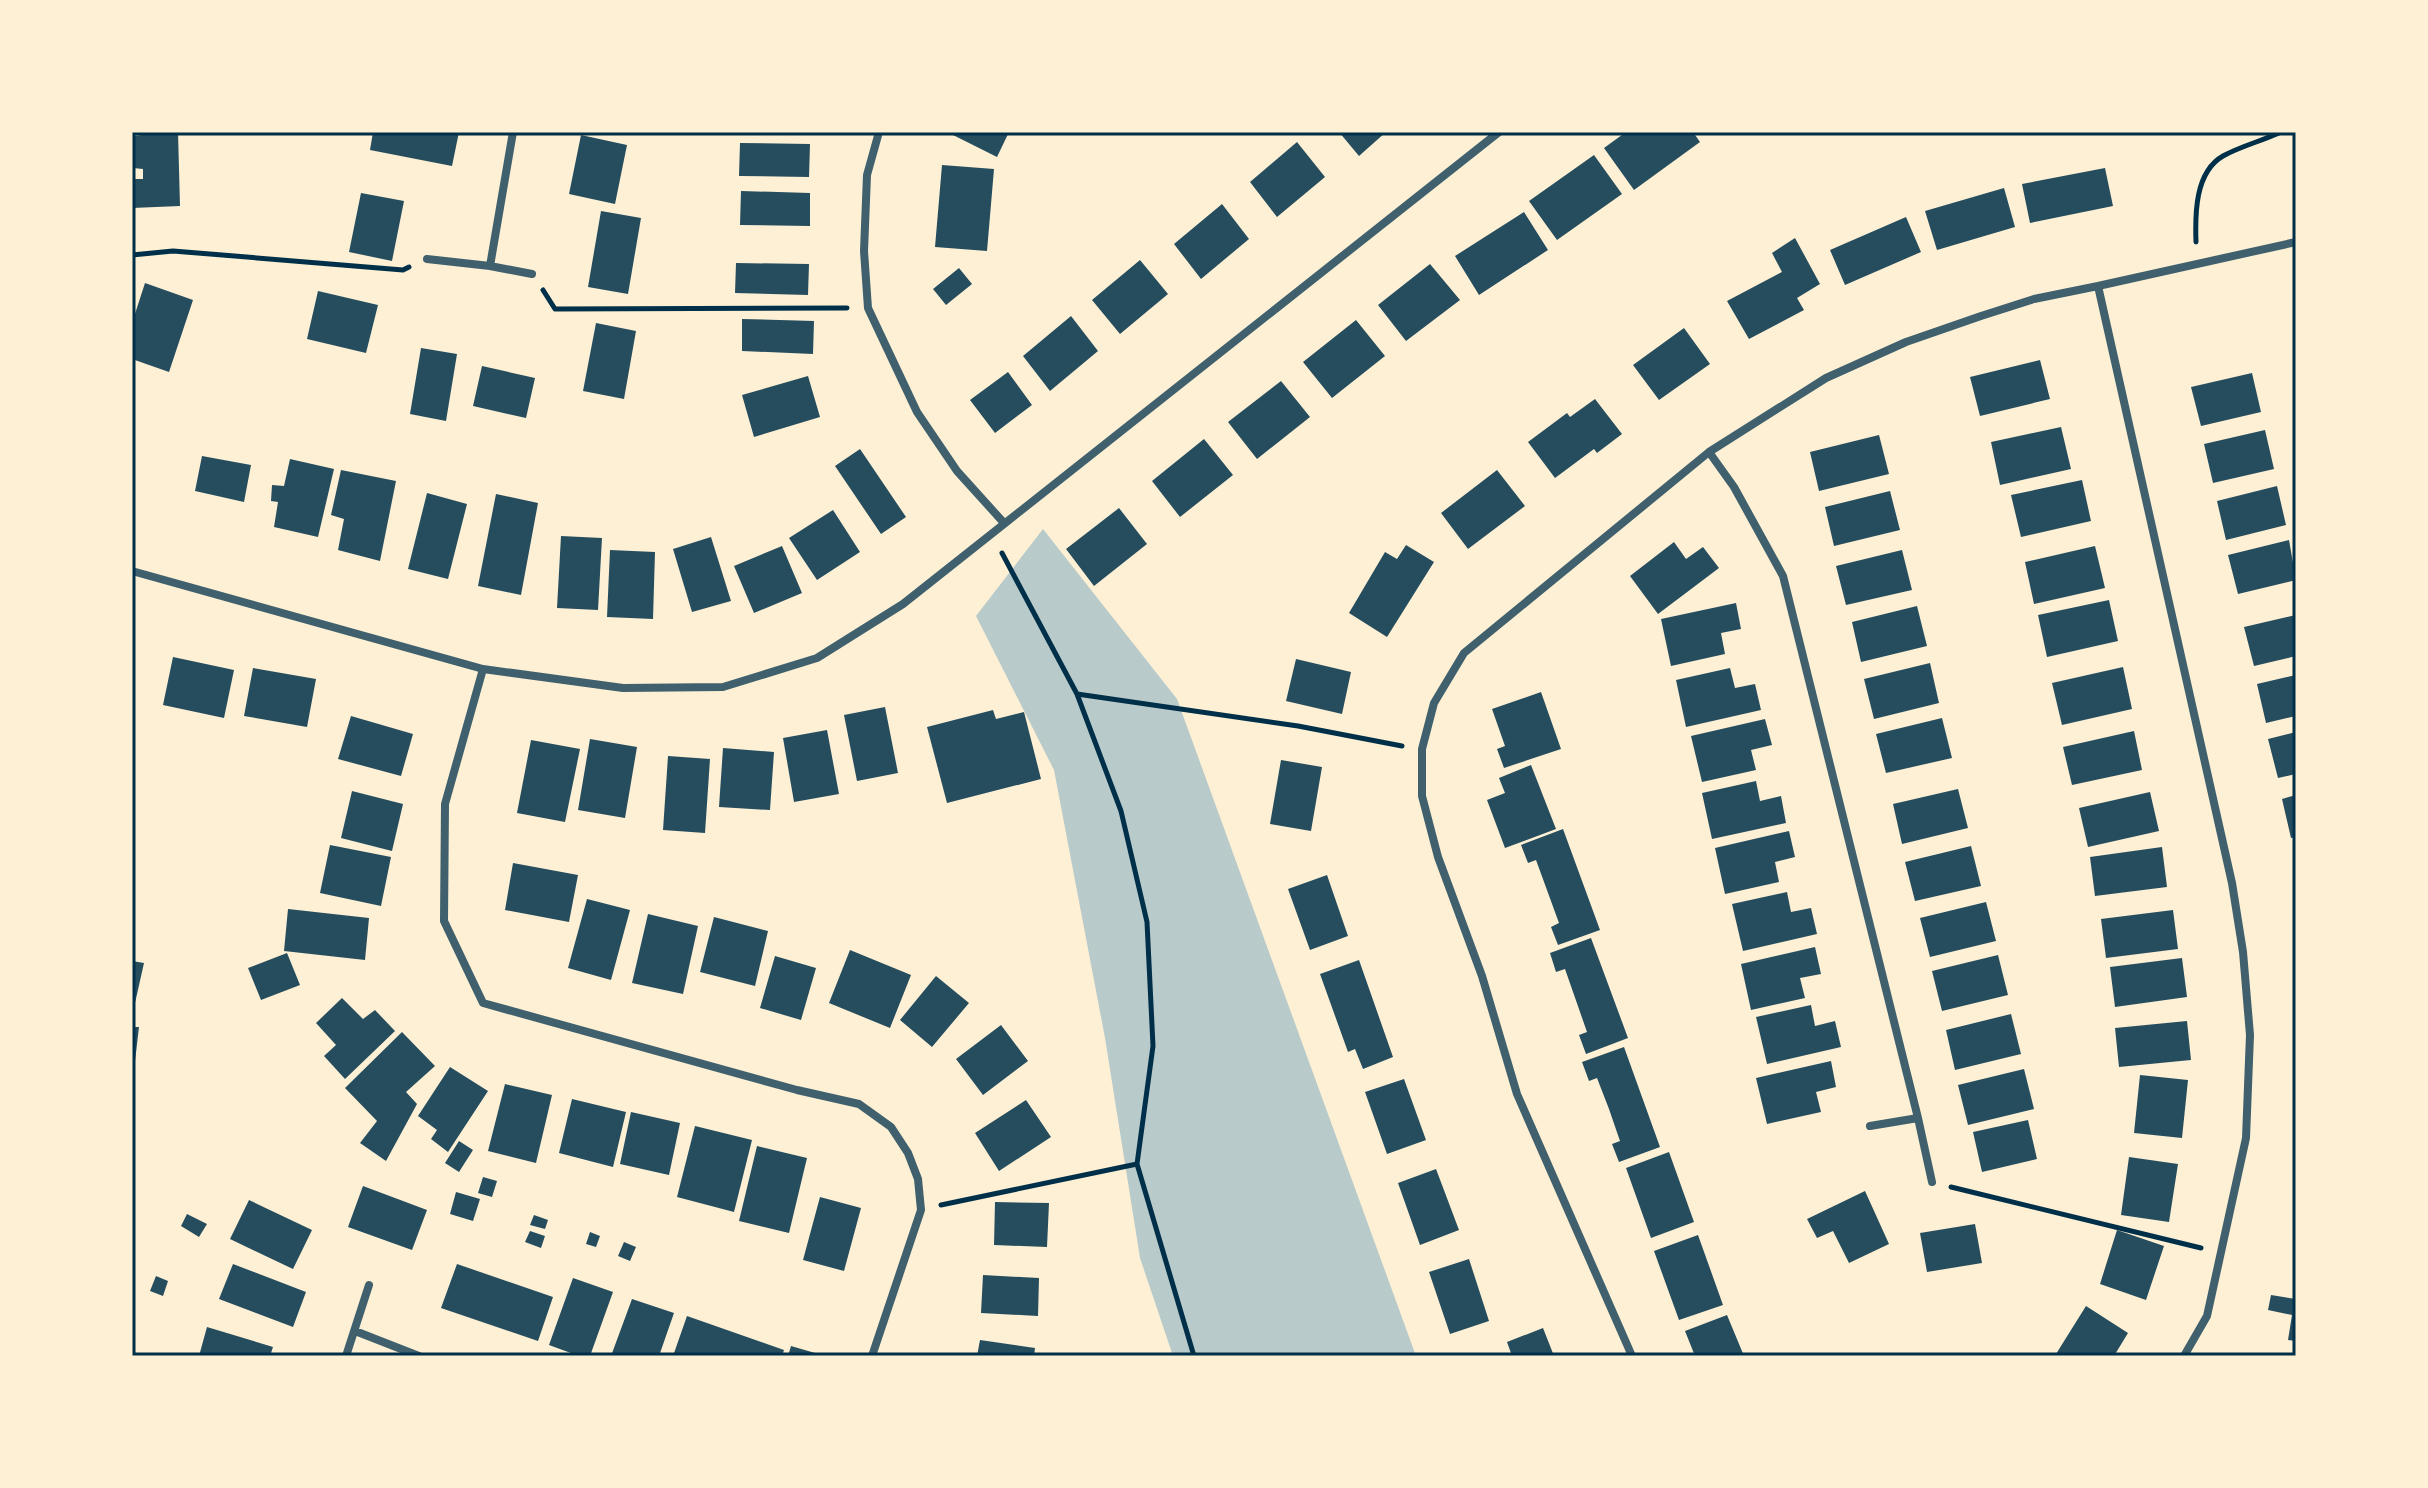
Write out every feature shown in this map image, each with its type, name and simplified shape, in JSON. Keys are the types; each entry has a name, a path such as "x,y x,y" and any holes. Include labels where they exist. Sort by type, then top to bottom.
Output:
{"street":[{"path":"490,266 513,132"},
{"path":"879,132 867,175 864,251 868,308 917,412 957,471 1004,523"},
{"path":"132,571 483,669 623,688 723,687 817,658 903,604 1499,132"},
{"path":"1632,1356 1517,1094 1482,976 1438,857 1422,796 1422,749 1434,703 1464,653 1709,452 1826,378 1906,342 2034,299 2296,242"},
{"path":"427,259 532,274"},
{"path":"2098,286 2232,883 2243,952 2250,1035 2246,1138 2207,1316 2184,1356"},
{"path":"1709,452 1734,487 1783,576 1932,1182"},
{"path":"483,669 445,804 444,921 483,1003 797,1090 859,1104 891,1127 908,1153 918,1179 921,1210 872,1356"},
{"path":"1870,1126 1918,1118"},
{"path":"346,1356 369,1285"},
{"path":"355,1331 419,1356"}],"path":[{"path":"2200,262 2195,227 2202,181 2220,158 2281,132"},
{"path":"132,255 173,251 403,270 427,259"},
{"path":"532,274 555,309 868,308"},
{"path":"992,535 1077,694 1121,811 1147,922 1153,1046 1137,1164 1194,1356"},
{"path":"1077,694 1298,726 1422,749"},
{"path":"921,1210 1137,1164"},
{"path":"1932,1182 2222,1253"}],"shaded area":[{"path":"1043,529 1177,699 1416,1356 1173,1356 1140,1258 1105,1038 1054,770 976,616"}],"building":[{"path":"142,132 178,132 180,206 132,208 132,179 143,179 143,169 133,168 132,136 142,135"},
{"path":"373,132 459,132 452,166 370,150"},
{"path":"947,132 1009,132 997,157"},
{"path":"1339,132 1386,132 1359,156"},
{"path":"1626,132 1693,132 1700,142 1634,190 1604,148"},
{"path":"581,135 627,145 615,204 569,194"},
{"path":"1297,142 1325,177 1277,217 1250,182"},
{"path":"740,143 810,144 809,177 739,176"},
{"path":"1594,155 1622,194 1557,240 1529,201"},
{"path":"942,165 994,169 987,251 935,247"},
{"path":"2105,168 2113,206 2030,223 2022,184"},
{"path":"2004,188 2015,227 1937,250 1925,211"},
{"path":"741,191 810,193 810,226 740,225"},
{"path":"361,193 404,201 392,261 349,252"},
{"path":"1222,204 1249,239 1201,279 1174,244"},
{"path":"601,211 641,218 628,294 588,287"},
{"path":"1524,212 1548,250 1479,295 1455,256"},
{"path":"1906,217 1921,252 1845,285 1830,250"},
{"path":"1795,238 1820,284 1797,298 1804,310 1749,339 1727,301 1782,272 1772,253"},
{"path":"1140,260 1168,294 1120,334 1092,300"},
{"path":"736,263 809,264 808,295 735,293"},
{"path":"1430,264 1460,300 1406,341 1378,305"},
{"path":"959,268 972,284 946,305 933,289"},
{"path":"145,283 193,300 169,372 132,359 132,323"},
{"path":"318,291 378,305 366,353 307,339"},
{"path":"1071,316 1098,351 1050,391 1023,356"},
{"path":"742,319 814,321 813,354 742,351"},
{"path":"1356,320 1385,356 1332,398 1303,362"},
{"path":"596,323 636,331 624,399 583,391"},
{"path":"1684,328 1710,364 1659,400 1633,365"},
{"path":"421,348 457,354 446,421 410,414"},
{"path":"2040,360 2050,399 1980,416 1970,377"},
{"path":"482,366 535,378 526,418 473,406"},
{"path":"1008,372 1032,405 995,433 970,400"},
{"path":"2252,373 2261,412 2201,426 2191,387"},
{"path":"808,376 820,417 754,437 742,395"},
{"path":"1281,381 1310,417 1257,459 1228,422"},
{"path":"1595,399 1622,434 1597,453 1594,449 1555,478 1528,442 1567,413 1570,417"},
{"path":"2061,427 2071,469 2000,485 1991,442"},
{"path":"2265,430 2274,469 2213,483 2204,444"},
{"path":"1879,435 1889,474 1819,491 1810,452"},
{"path":"1204,439 1233,475 1180,517 1152,481"},
{"path":"860,449 906,517 881,534 835,466"},
{"path":"202,456 251,465 244,502 195,491"},
{"path":"290,459 334,469 318,537 274,527 278,502 271,501 272,485 284,486"},
{"path":"341,470 396,481 380,561 338,550 344,519 331,515"},
{"path":"1497,470 1525,506 1468,549 1441,513"},
{"path":"2082,480 2091,521 2021,537 2011,495"},
{"path":"2277,486 2286,525 2226,540 2217,501"},
{"path":"1890,491 1900,530 1834,546 1825,507"},
{"path":"427,493 467,504 448,579 408,569"},
{"path":"496,494 538,503 521,595 478,586"},
{"path":"1119,508 1147,544 1094,586 1066,549"},
{"path":"833,510 860,552 817,580 789,538"},
{"path":"561,536 602,538 598,610 557,608"},
{"path":"711,537 731,601 692,612 673,549"},
{"path":"2289,540 2296,580 2238,594 2228,555"},
{"path":"1674,542 1686,559 1703,547 1719,568 1658,614 1630,576"},
{"path":"1406,545 1434,562 1387,637 1349,613 1385,552 1397,559"},
{"path":"782,546 802,593 754,613 734,566"},
{"path":"2095,546 2105,588 2034,604 2025,562"},
{"path":"610,550 655,552 653,619 607,617"},
{"path":"1902,550 1912,590 1846,605 1836,566"},
{"path":"2109,600 2118,641 2047,657 2038,615"},
{"path":"1736,603 1741,629 1721,633 1725,654 1671,666 1661,619"},
{"path":"1917,606 1927,646 1861,662 1852,622"},
{"path":"2296,615 2296,656 2254,666 2244,627"},
{"path":"173,657 234,670 224,718 163,705"},
{"path":"1296,659 1351,672 1342,714 1286,701"},
{"path":"1930,663 1939,703 1874,719 1864,679"},
{"path":"2123,667 2132,709 2062,725 2052,683"},
{"path":"253,668 316,679 307,727 244,716"},
{"path":"1730,668 1735,688 1755,684 1761,710 1686,727 1676,680"},
{"path":"2296,675 2296,716 2266,723 2257,684"},
{"path":"1541,692 1561,749 1504,768 1497,749 1505,746 1492,709"},
{"path":"885,707 898,773 857,781 844,715"},
{"path":"993,710 996,719 1024,712 1041,779 947,803 927,727"},
{"path":"351,716 413,734 401,776 338,759"},
{"path":"1942,718 1952,758 1886,773 1876,734"},
{"path":"1765,719 1772,745 1751,750 1756,770 1702,782 1691,736"},
{"path":"827,730 839,794 794,802 783,738"},
{"path":"2134,731 2142,770 2072,785 2063,747"},
{"path":"2296,732 2296,774 2278,778 2268,739"},
{"path":"590,739 637,747 625,818 578,810"},
{"path":"531,740 580,749 565,822 517,813"},
{"path":"723,748 774,752 770,810 719,807"},
{"path":"668,756 710,759 705,833 663,830"},
{"path":"1281,760 1322,767 1311,831 1270,824"},
{"path":"1531,765 1556,829 1505,848 1487,800 1505,793 1499,778"},
{"path":"1756,781 1760,801 1781,796 1786,823 1712,839 1702,793"},
{"path":"1958,789 1968,828 1902,844 1893,804"},
{"path":"352,791 403,804 392,851 341,838"},
{"path":"2150,792 2159,831 2088,847 2079,808"},
{"path":"2296,795 2296,837 2291,838 2282,799"},
{"path":"1563,829 1600,930 1558,945 1551,927 1559,923 1536,860 1528,863 1521,845"},
{"path":"1789,831 1795,857 1775,862 1779,882 1725,894 1715,848"},
{"path":"330,845 391,857 381,906 320,893"},
{"path":"1971,846 1981,886 1915,901 1905,862"},
{"path":"2162,847 2167,887 2095,896 2090,857"},
{"path":"513,863 578,875 569,922 505,910"},
{"path":"1327,875 1348,936 1310,950 1288,889"},
{"path":"1787,892 1791,912 1811,908 1817,934 1743,951 1732,904"},
{"path":"587,899 630,910 611,980 568,968"},
{"path":"1986,902 1996,941 1930,957 1920,918"},
{"path":"288,909 369,918 365,960 284,951"},
{"path":"2173,910 2178,949 2106,958 2101,919"},
{"path":"648,914 698,926 683,994 632,983"},
{"path":"714,917 768,931 755,986 700,972"},
{"path":"1591,938 1628,1038 1586,1054 1579,1035 1587,1032 1565,969 1556,972 1550,953"},
{"path":"1815,947 1821,974 1800,978 1805,998 1751,1010 1741,964"},
{"path":"850,950 911,975 890,1028 829,1003"},
{"path":"287,953 300,985 261,1000 248,968"},
{"path":"1998,955 2008,995 1942,1011 1932,971"},
{"path":"775,956 816,968 801,1020 760,1008"},
{"path":"2182,958 2187,997 2115,1007 2110,967"},
{"path":"1359,960 1393,1057 1363,1069 1355,1049 1348,1052 1320,974"},
{"path":"132,961 144,963 133,1012 132,1012"},
{"path":"936,976 969,1003 932,1047 900,1020"},
{"path":"342,998 363,1019 375,1010 395,1031 345,1079 324,1056 336,1045 316,1023"},
{"path":"1811,1005 1815,1026 1835,1021 1841,1047 1767,1064 1756,1017"},
{"path":"2011,1014 2021,1054 1955,1070 1946,1030"},
{"path":"2187,1021 2191,1060 2119,1067 2115,1028"},
{"path":"1001,1025 1028,1061 983,1095 956,1059"},
{"path":"132,1027 139,1027 134,1070 132,1070"},
{"path":"402,1032 435,1066 406,1092 417,1104 386,1161 360,1143 377,1121 345,1088"},
{"path":"1624,1047 1660,1147 1619,1162 1612,1144 1620,1141 1609,1109 1597,1078 1589,1081 1582,1062"},
{"path":"1831,1061 1836,1087 1816,1092 1821,1112 1767,1124 1756,1078"},
{"path":"450,1067 488,1091 448,1152 431,1139 437,1130 418,1116"},
{"path":"2024,1069 2034,1109 1968,1125 1958,1085"},
{"path":"2140,1075 2188,1080 2182,1138 2134,1133"},
{"path":"1404,1079 1426,1140 1387,1154 1365,1092"},
{"path":"505,1084 552,1095 536,1163 488,1151"},
{"path":"572,1099 626,1112 613,1167 559,1153"},
{"path":"1026,1100 1051,1137 999,1171 975,1133"},
{"path":"631,1112 680,1123 669,1175 620,1164"},
{"path":"2028,1120 2037,1159 1982,1172 1973,1132"},
{"path":"695,1126 752,1140 734,1212 677,1197"},
{"path":"459,1141 473,1150 459,1172 445,1163"},
{"path":"757,1146 807,1158 789,1233 739,1221"},
{"path":"1669,1152 1694,1222 1651,1238 1626,1168"},
{"path":"2129,1157 2178,1164 2169,1222 2121,1215"},
{"path":"1436,1169 1459,1230 1420,1245 1398,1183"},
{"path":"483,1177 497,1181 492,1197 478,1193"},
{"path":"363,1186 427,1210 412,1250 348,1227"},
{"path":"1865,1191 1889,1244 1849,1263 1833,1231 1817,1238 1807,1219"},
{"path":"456,1192 480,1199 473,1221 450,1214"},
{"path":"820,1197 861,1208 844,1271 803,1260"},
{"path":"249,1200 312,1230 293,1269 230,1239"},
{"path":"995,1202 1049,1203 1047,1247 994,1245"},
{"path":"187,1214 207,1224 199,1237 181,1226"},
{"path":"534,1215 548,1220 545,1229 530,1225"},
{"path":"1975,1224 1982,1263 1927,1272 1920,1233"},
{"path":"2117,1230 2164,1246 2146,1300 2100,1284"},
{"path":"530,1231 545,1236 541,1248 525,1242"},
{"path":"590,1232 600,1236 596,1247 586,1244"},
{"path":"1698,1235 1723,1305 1679,1320 1654,1251"},
{"path":"624,1242 636,1247 630,1261 618,1256"},
{"path":"1469,1259 1489,1321 1450,1334 1429,1272"},
{"path":"233,1264 306,1292 293,1327 219,1299"},
{"path":"457,1264 553,1297 538,1341 441,1308"},
{"path":"983,1275 1039,1278 1038,1316 981,1313"},
{"path":"156,1276 168,1281 163,1296 150,1291"},
{"path":"573,1278 613,1292 590,1356 579,1356 549,1345"},
{"path":"2271,1295 2296,1299 2296,1341 2288,1340 2292,1315 2268,1310"},
{"path":"632,1299 674,1313 659,1356 611,1356"},
{"path":"2086,1306 2128,1333 2114,1356 2056,1354"},
{"path":"1727,1315 1744,1356 1695,1356 1685,1331"},
{"path":"687,1316 784,1350 782,1356 673,1356"},
{"path":"207,1327 273,1347 270,1356 199,1356"},
{"path":"1543,1328 1554,1356 1512,1356 1507,1342"},
{"path":"980,1340 1035,1348 1034,1356 977,1356"},
{"path":"791,1346 822,1355 822,1356 788,1356"}]}
